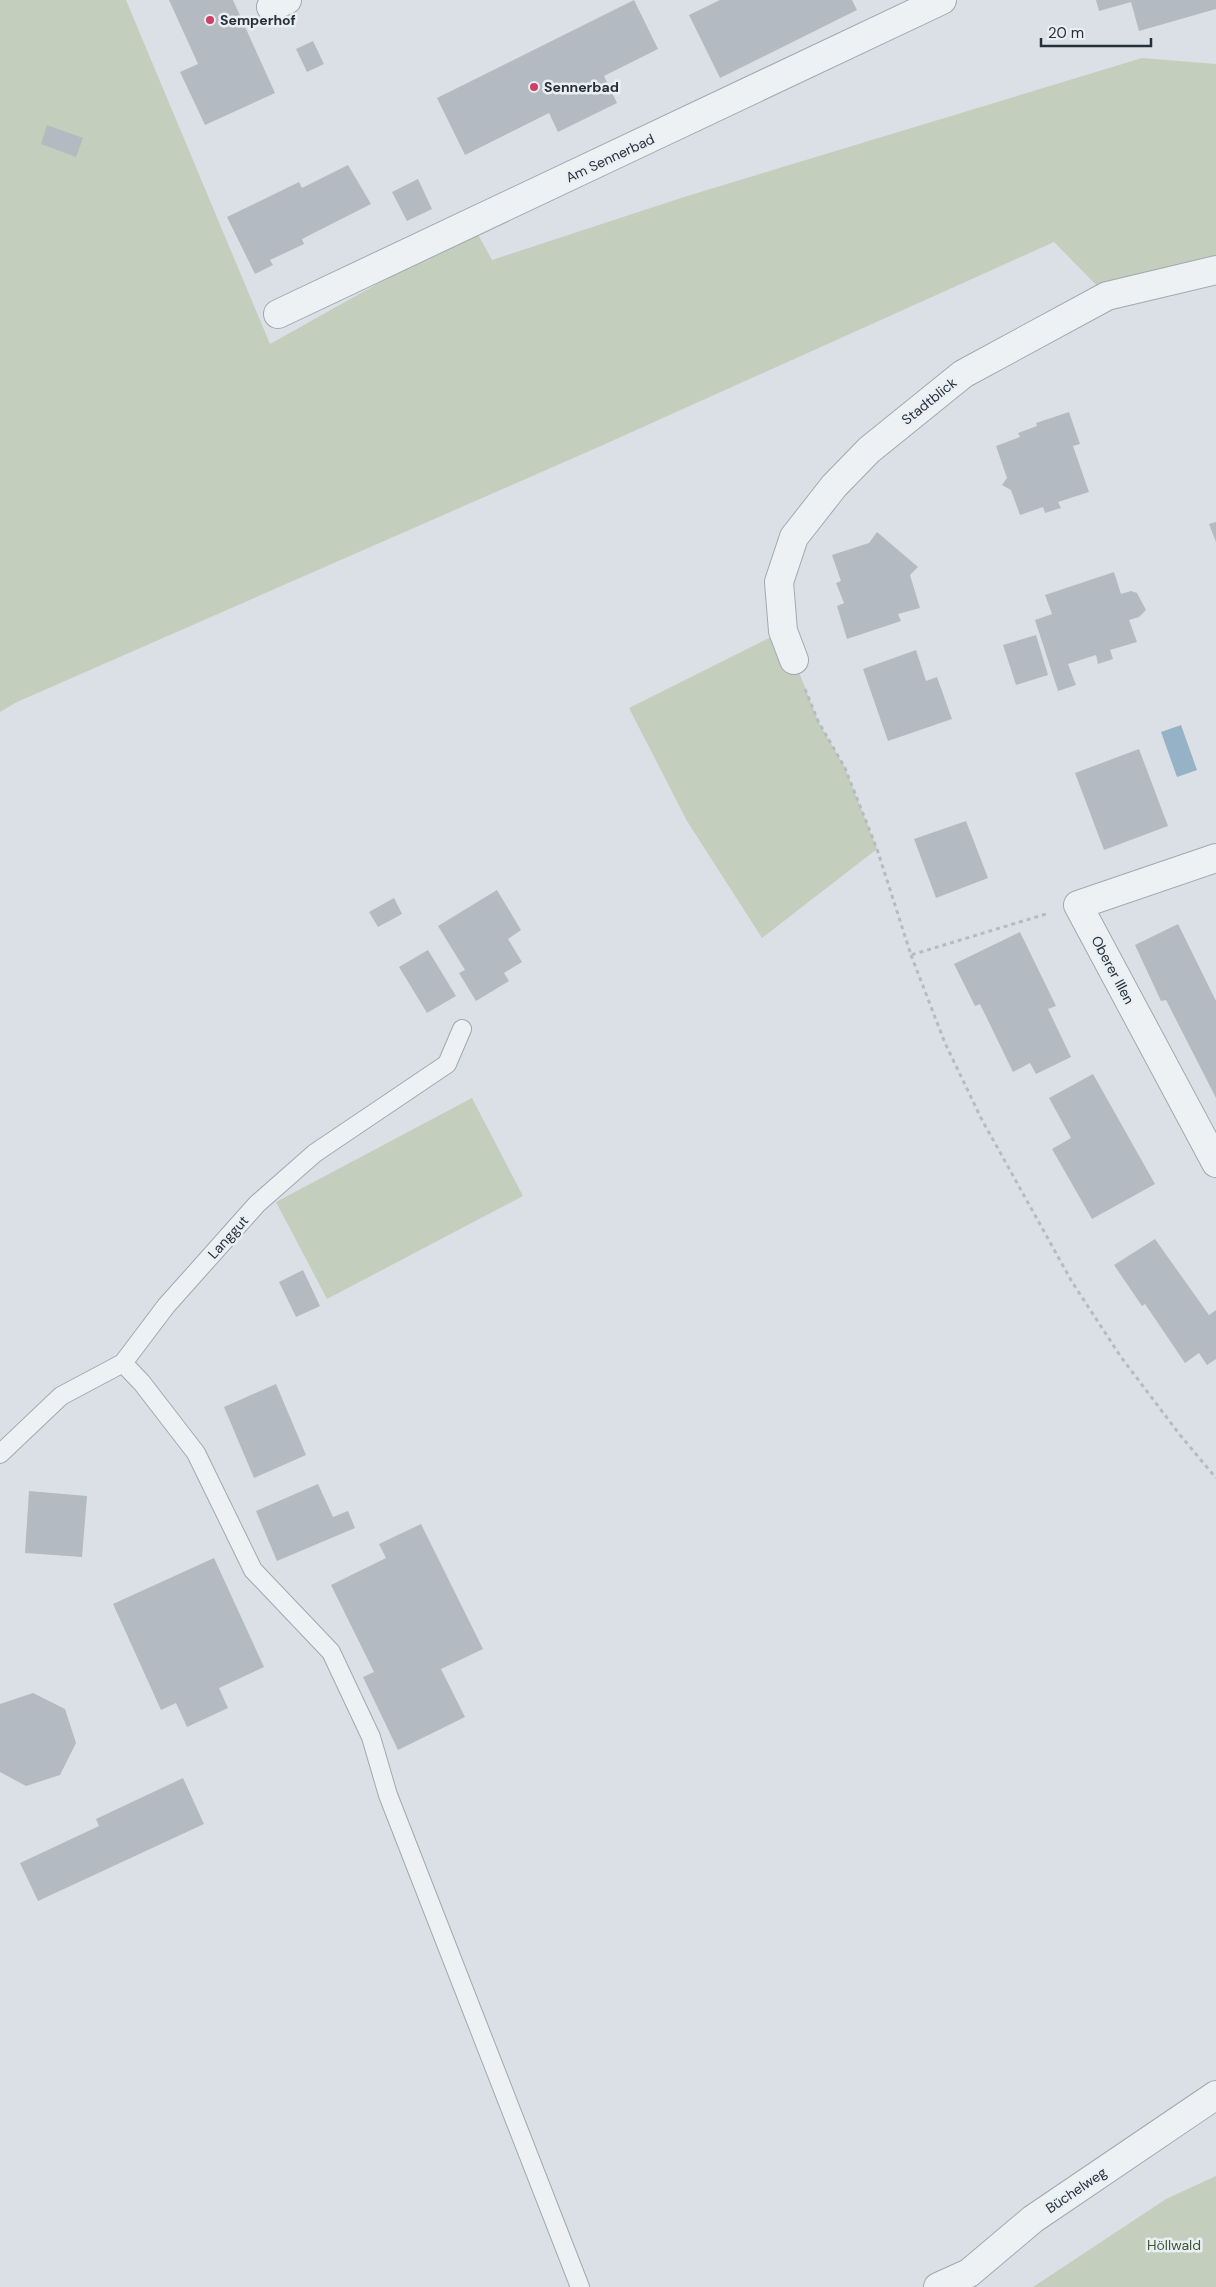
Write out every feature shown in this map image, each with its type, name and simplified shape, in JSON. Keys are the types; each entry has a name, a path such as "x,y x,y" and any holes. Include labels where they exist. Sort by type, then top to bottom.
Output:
{"street":[{"name":"Am Sennerbad","path":"278,314 942,0"},
{"name":"Stadtblick","path":"794,660 783,631 779,582 794,537 834,486 869,450 962,374 1107,296 1216,270"},
{"path":"1078,905 1216,858"},
{"name":"Oberer Illen","path":"1078,905 1216,1163"},
{"name":"Büchelweg","path":"938,2287 969,2273 1033,2219 1216,2095"}],"lane":[{"name":"Langgut","path":"0,1454 61,1396 122,1363 166,1306 257,1204 315,1153 447,1064 462,1029"},
{"path":"122,1363 142,1383 196,1453 253,1570 331,1652 371,1737 388,1795 580,2287"}],"path":[{"path":"794,660 818,721 845,768 873,840 911,955 946,1044 981,1118 1072,1282 1121,1357 1180,1435 1216,1478"},
{"path":"911,955 1078,905"}],"green space":[{"path":"0,0 126,0 270,344 475,229 492,260 684,197 1142,58 1216,64 1216,270 1107,296 1054,242 603,445 17,702 0,712"},
{"path":"783,631 818,721 845,768 877,849 762,938 687,821 629,708"},
{"path":"472,1098 523,1196 327,1299 276,1202"},
{"name":"Höllwald","path":"1216,2176 1216,2287 1033,2287 1166,2199"}],"water":[{"path":"1181,725 1197,770 1177,777 1161,732"}],"building":[{"path":"169,0 233,0 275,93 205,125 180,72 198,64"},
{"name":"Sennerbad","path":"634,0 658,49 604,76 617,103 558,132 549,113 465,155 437,98"},
{"path":"720,0 852,0 857,10 720,78 689,15"},
{"path":"1096,0 1216,0 1216,9 1139,31 1131,2 1099,11"},
{"path":"313,41 324,64 307,72 296,49"},
{"path":"47,125 83,138 76,157 41,144"},
{"path":"348,165 371,204 302,239 304,244 270,260 273,265 255,274 227,217 299,182 302,188"},
{"path":"418,179 432,209 407,221 392,192"},
{"path":"1069,412 1080,444 1073,446 1089,492 1058,502 1061,508 1045,513 1043,507 1020,515 1011,490 1002,485 1007,478 996,446 1020,437 1018,433 1037,426 1036,423"},
{"path":"1216,522 1216,542 1209,524"},
{"path":"877,532 918,567 910,575 920,608 898,614 901,621 847,639 837,606 844,603 836,583 841,581 832,555 869,543"},
{"path":"1114,572 1121,594 1131,591 1137,593 1146,610 1139,617 1129,620 1137,642 1110,650 1113,659 1098,664 1096,655 1068,664 1076,685 1058,691 1035,620 1052,614 1045,595"},
{"path":"1036,635 1048,675 1016,685 1003,645"},
{"path":"916,650 926,681 937,677 952,719 888,741 863,669"},
{"path":"1139,749 1168,826 1104,850 1075,773"},
{"path":"966,821 988,878 936,898 914,839"},
{"path":"497,890 521,930 508,939 522,962 504,973 509,981 476,1001 459,973 465,970 438,926"},
{"path":"394,898 402,914 378,927 369,912"},
{"path":"1178,924 1216,1001 1216,1098 1166,1000 1161,1001 1135,945"},
{"path":"1020,932 1056,1006 1048,1009 1071,1057 1036,1074 1030,1063 1013,1072 980,1004 975,1006 954,964"},
{"path":"428,950 456,996 427,1013 399,967"},
{"path":"1093,1074 1155,1184 1092,1219 1052,1149 1071,1138 1049,1098"},
{"path":"1155,1239 1209,1315 1216,1310 1216,1359 1207,1365 1199,1353 1185,1363 1145,1304 1142,1306 1114,1265"},
{"path":"303,1270 320,1306 296,1317 279,1282"},
{"path":"276,1384 306,1455 254,1478 224,1407"},
{"path":"318,1484 333,1517 348,1511 355,1528 277,1561 256,1511"},
{"path":"29,1491 87,1496 82,1557 25,1553"},
{"path":"421,1524 483,1649 441,1669 465,1717 398,1750 363,1677 374,1672 331,1585 386,1558 379,1544"},
{"path":"214,1558 264,1667 219,1688 228,1708 187,1727 176,1703 161,1710 113,1604"},
{"path":"33,1693 65,1709 76,1743 60,1775 26,1786 0,1772 0,1704"},
{"path":"183,1778 204,1824 38,1901 20,1863 99,1826 96,1819"}],"place":[{"name":"Semperhof","path":"210,20"},
{"name":"Sennerbad","path":"534,87"}]}
